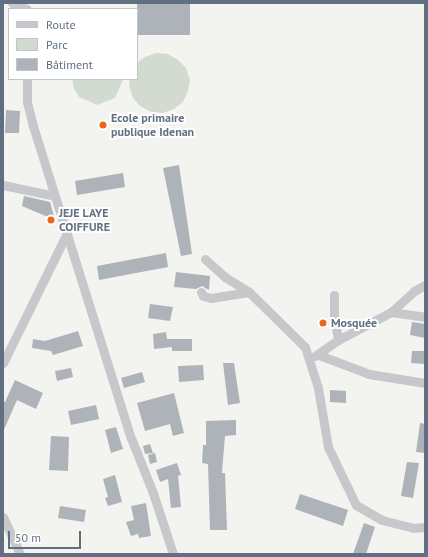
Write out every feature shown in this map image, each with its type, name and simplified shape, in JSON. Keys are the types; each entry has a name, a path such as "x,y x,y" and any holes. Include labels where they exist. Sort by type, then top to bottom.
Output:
{"street":[{"path":"12,3 24,8"},
{"path":"27,80 27,102 32,126 131,438 153,493 173,554"},
{"path":"3,185 55,196"},
{"path":"3,363 67,233"},
{"path":"205,259 225,277 249,292 293,333 310,357 328,447 356,505 382,520 413,528 425,527"},
{"path":"310,357 319,355 338,340 392,312 414,291 425,285"},
{"path":"201,292 204,296 211,298 249,292"},
{"path":"334,295 334,315 338,340"},
{"path":"392,312 425,317"},
{"path":"319,355 369,374 425,383"},
{"path":"3,517 20,554"}],"green space":[{"path":"156,53 168,54 178,60 186,68 190,80 188,91 183,102 174,109 163,113 151,112 140,106 133,98 129,86 130,80 138,80 138,62 145,57"},
{"path":"72,80 123,80 115,98 97,105 79,97 74,89"}],"building":[{"path":"190,3 190,35 138,35 137,4"},
{"path":"6,110 20,111 19,133 5,133"},
{"path":"179,165 192,254 181,256 163,168"},
{"path":"123,173 125,187 77,195 75,181"},
{"path":"24,196 50,202 55,220 22,206"},
{"path":"166,253 168,267 99,280 97,266"},
{"path":"176,272 210,276 209,290 202,286 196,289 174,287"},
{"path":"150,304 173,307 170,321 148,318"},
{"path":"412,322 425,324 425,338 410,335"},
{"path":"78,331 83,346 53,355 51,351 32,348 33,339 45,341"},
{"path":"166,332 167,339 192,339 192,351 172,351 172,347 154,349 153,334"},
{"path":"412,351 425,351 425,364 411,363"},
{"path":"223,363 234,363 240,403 228,405"},
{"path":"203,365 204,380 179,382 178,366"},
{"path":"71,368 73,377 57,381 55,371"},
{"path":"142,372 145,382 124,388 121,378"},
{"path":"15,380 43,393 36,409 17,400 3,432 3,401 5,402"},
{"path":"330,390 346,391 346,403 330,402"},
{"path":"174,393 184,433 173,436 170,424 145,431 137,403"},
{"path":"96,405 99,419 71,425 68,411"},
{"path":"236,420 236,435 225,436 222,473 225,473 227,530 210,530 208,464 202,463 203,445 206,445 206,421"},
{"path":"420,423 425,424 425,453 416,452"},
{"path":"116,427 123,449 111,453 105,430"},
{"path":"51,436 69,437 68,471 49,470"},
{"path":"150,444 153,453 145,454 143,446"},
{"path":"155,453 157,462 150,464 148,455"},
{"path":"407,462 419,463 413,498 401,496"},
{"path":"177,463 181,475 178,476 181,507 171,508 168,479 160,482 156,470"},
{"path":"115,475 122,502 108,506 105,498 108,497 103,479"},
{"path":"300,494 348,510 343,526 295,509"},
{"path":"146,503 151,536 139,538 138,534 131,536 126,522 134,520 131,506"},
{"path":"60,506 86,510 84,522 58,518"},
{"path":"364,523 375,527 366,554 353,554"}],"place":[{"name":"Ecole primaire publique Idenan","path":"103,125"},
{"name":"JEJE LAYE COIFFURE","path":"51,220"},
{"name":"Mosquée","path":"323,323"}]}
